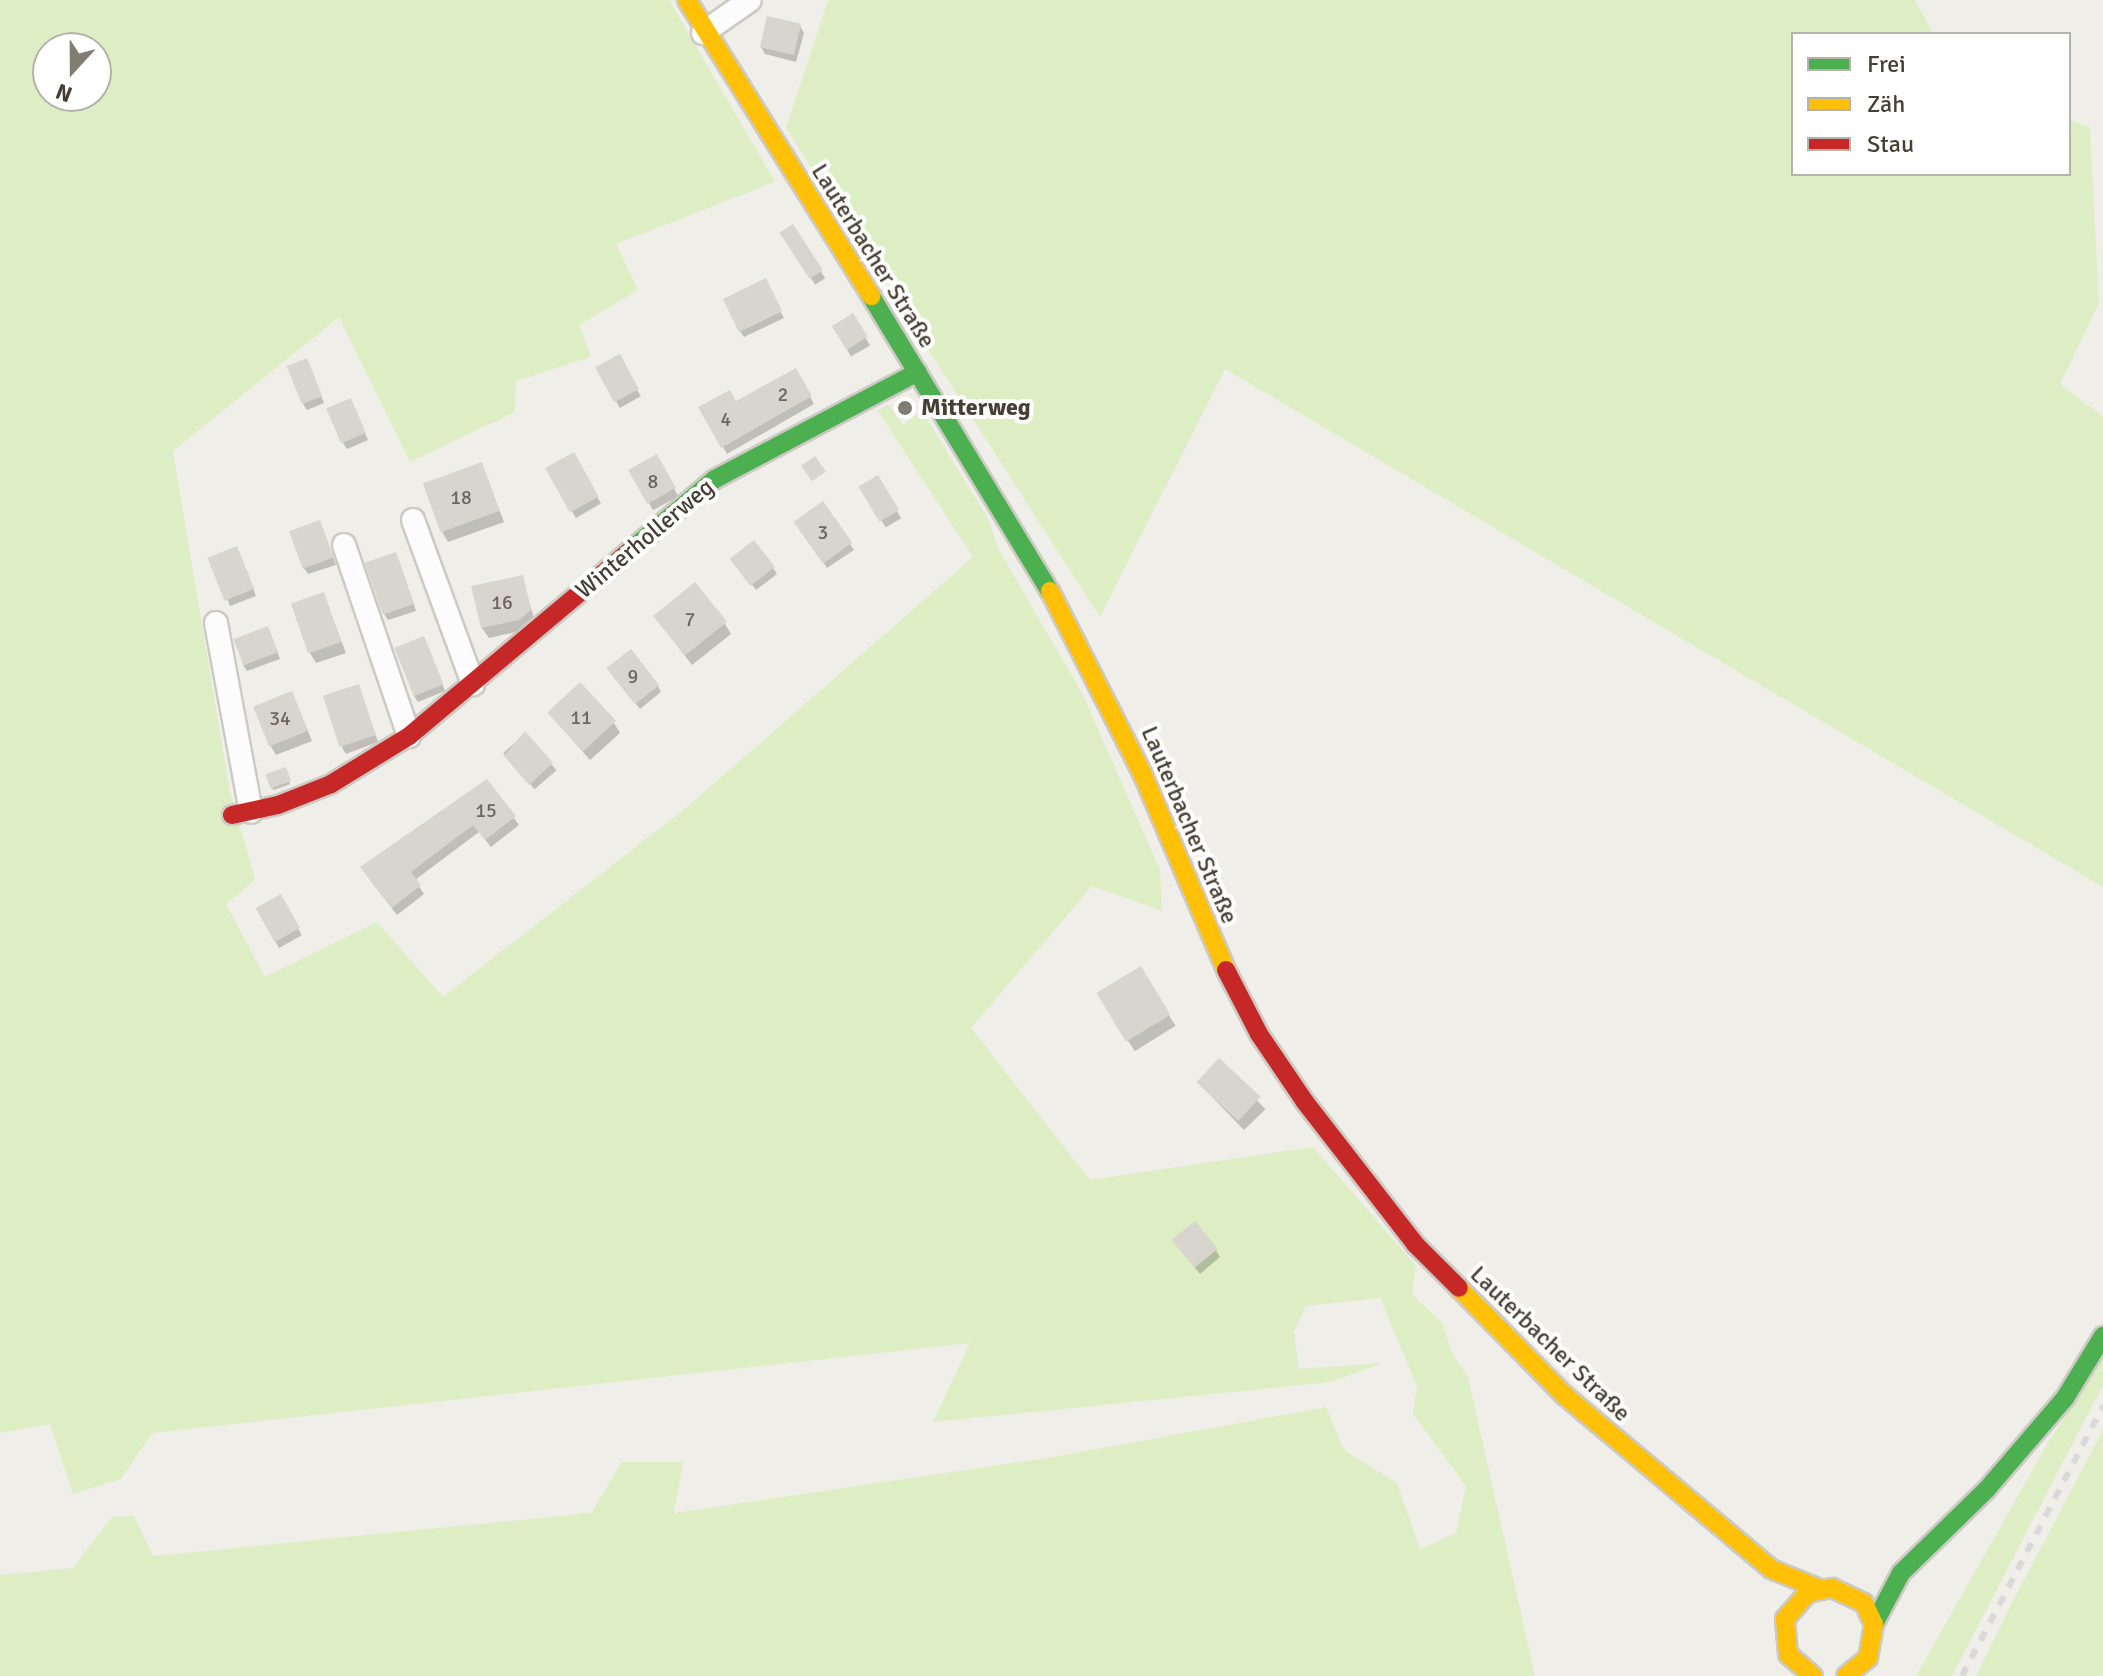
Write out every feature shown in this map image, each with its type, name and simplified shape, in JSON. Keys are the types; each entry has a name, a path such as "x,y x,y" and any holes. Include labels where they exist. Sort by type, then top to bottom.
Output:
{"street":[{"name":"Lauterbacher Straße","path":"687,0 703,33 918,372 1076,636 1149,788 1226,970 1259,1034 1305,1102 1415,1244 1478,1312 1564,1395 1771,1569 1820,1589 1851,1593"},
{"path":"703,33 750,0"},
{"name":"Winterhollerweg","path":"241,813 331,784 409,736 715,479 918,372"},
{"path":"413,520 473,684"},
{"path":"344,545 409,736"},
{"path":"216,623 241,813"},
{"path":"1846,1676 1868,1658 1874,1624 1901,1573 2007,1466 2065,1398 2103,1336"},
{"path":"1771,1569 1785,1619 1788,1654 1807,1675"},
{"path":"1851,1593 1901,1573"},
{"path":"1785,1619 1798,1599 1820,1589"},
{"path":"1851,1593 1864,1603 1874,1624"}],"green space":[{"path":"0,0 669,0 775,182 616,244 638,290 579,325 591,357 516,381 515,412 410,462 339,317 173,451 229,787 255,880 226,904 265,977 377,922 443,997 687,807 973,557 878,411 888,404 903,425 922,411 989,520 998,548 1083,695 1160,870 1162,911 1092,886 971,1028 1090,1180 1313,1147 1416,1266 1412,1294 1443,1324 1451,1351 1468,1377 1535,1676 0,1676 0,1575 73,1568 112,1517 134,1516 153,1556 591,1513 622,1462 683,1462 674,1513 1053,1457 1326,1407 1344,1450 1397,1483 1420,1549 1456,1533 1466,1486 1413,1414 1417,1386 1380,1298 1306,1306 1294,1332 1299,1369 1383,1363 1331,1382 933,1422 970,1343 152,1433 121,1479 73,1494 50,1424 0,1433"},
{"path":"828,0 1915,0 1932,32 1791,32 1791,176 2071,176 2071,121 2090,127 2099,303 2060,384 2103,417 2103,887 1225,369 1100,617 786,128"},
{"path":"2103,1359 2103,1385 1952,1676 1916,1676 2049,1441"},
{"path":"2103,1430 2103,1676 1976,1676 2015,1597"}],"building":[{"path":"767,16 801,24 794,55 760,47"},
{"path":"793,224 823,270 810,279 780,233"},
{"path":"766,278 782,311 739,332 723,299"},
{"path":"853,313 868,337 847,350 832,326"},
{"path":"620,354 639,389 614,402 595,367"},
{"path":"307,358 322,396 302,404 287,366"},
{"path":"796,368 812,396 721,448 698,407 730,390 736,401"},
{"path":"351,398 366,433 341,444 326,409"},
{"path":"574,452 599,497 570,513 545,468"},
{"path":"657,454 676,488 647,504 628,470"},
{"path":"815,456 826,472 812,481 801,466"},
{"path":"482,462 500,511 441,532 423,484"},
{"path":"878,475 899,510 879,522 858,487"},
{"path":"823,501 852,543 823,563 794,522"},
{"path":"320,520 334,558 303,569 289,531"},
{"path":"754,540 775,567 751,586 730,559"},
{"path":"237,546 254,589 225,601 207,558"},
{"path":"396,552 414,604 383,615 365,563"},
{"path":"523,575 531,610 519,620 481,628 471,586"},
{"path":"695,582 727,622 685,656 653,616"},
{"path":"324,592 341,642 308,654 291,603"},
{"path":"268,626 278,652 243,665 233,639"},
{"path":"424,636 443,684 414,696 394,648"},
{"path":"631,649 659,685 635,704 607,668"},
{"path":"580,682 616,721 583,751 547,713"},
{"path":"359,684 376,735 340,747 323,696"},
{"path":"292,691 308,731 269,747 253,707"},
{"path":"525,731 553,763 529,785 504,756"},
{"path":"286,767 291,781 270,789 265,775"},
{"path":"487,779 516,816 485,840 473,825 411,872 421,885 392,908 360,867"},
{"path":"281,894 300,928 275,942 256,908"},
{"path":"1141,966 1170,1015 1126,1042 1096,993"},
{"path":"1219,1058 1261,1097 1238,1121 1196,1082"},
{"path":"1195,1221 1218,1249 1194,1268 1172,1240"}],"railway":[{"path":"1962,1676 2103,1406"}],"traffic: fast":[{"path":"871,296 1050,591"},
{"path":"627,553 715,479 918,372"},
{"path":"1874,1624 1901,1573 1987,1489 2065,1398 2103,1336"}],"traffic: slow":[{"path":"687,0 871,296"},
{"path":"1050,591 1143,775 1226,970"},
{"path":"1459,1288 1564,1395 1771,1569 1820,1589"},
{"path":"1813,1676 1788,1654 1785,1619 1808,1593 1832,1588 1864,1603 1874,1624 1868,1658 1846,1676"}],"traffic: jam":[{"path":"232,815 278,805 331,784 409,736 627,553"},
{"path":"1226,970 1259,1034 1305,1102 1415,1244 1459,1288"}],"place":[{"name":"Mitterweg","path":"905,408"}]}
